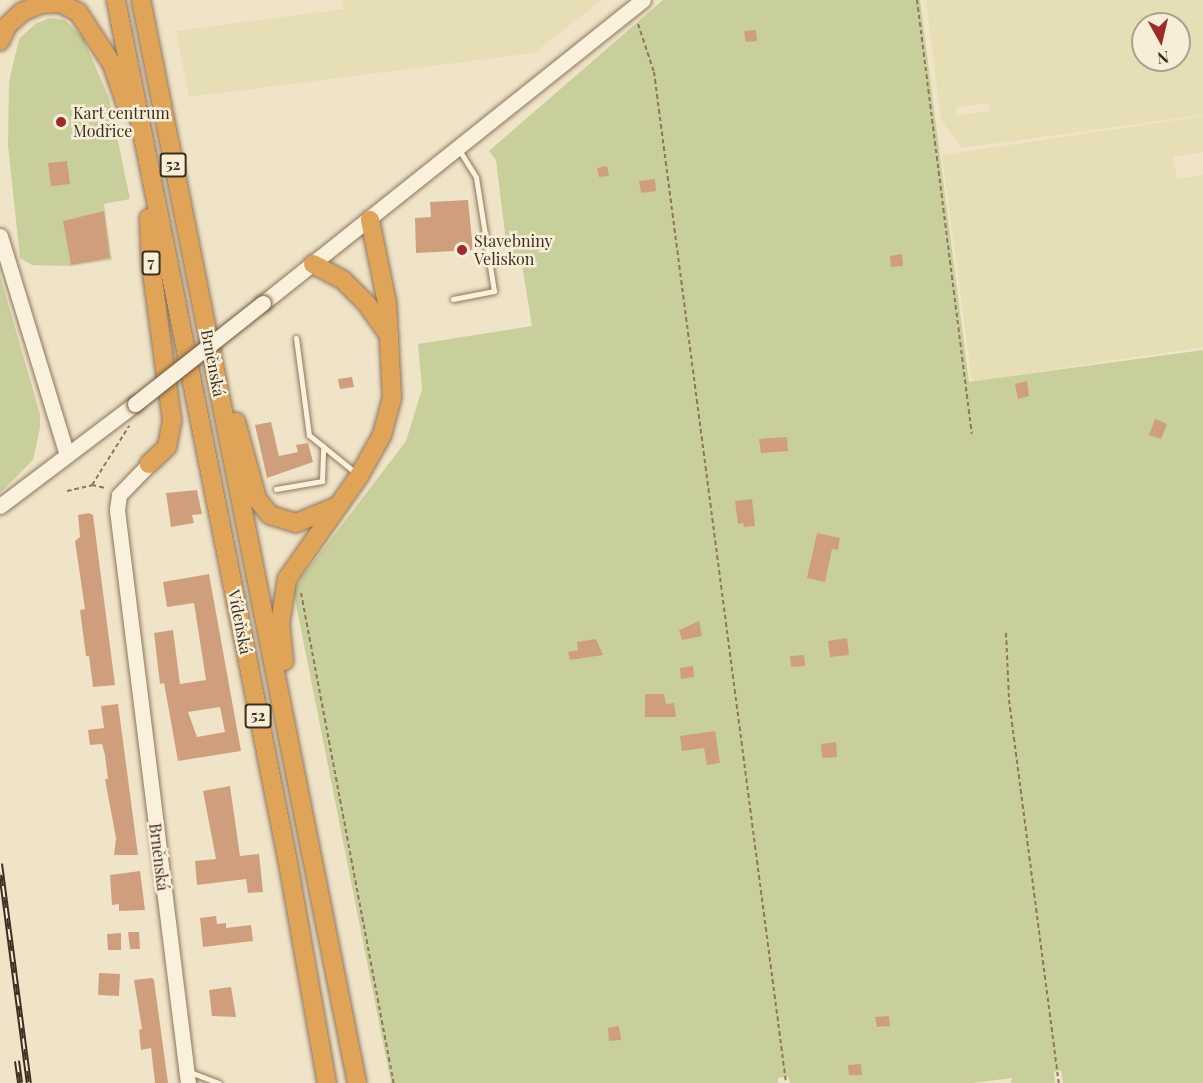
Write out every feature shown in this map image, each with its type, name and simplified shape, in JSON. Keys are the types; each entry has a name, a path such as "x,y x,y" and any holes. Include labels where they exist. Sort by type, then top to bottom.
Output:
{"highway":[{"name":"52","path":"116,0 147,162"},
{"name":"Brněnská","path":"141,0 286,726"},
{"path":"0,41 7,26 22,12 40,4 60,3 78,12 112,64 147,162"},
{"name":"7","path":"147,162 151,265 172,421 167,447 149,464"},
{"name":"Vídeňská","path":"147,162 284,846 327,1083"},
{"path":"286,726 287,675 280,624 283,591 298,558 359,476 382,435 392,397 390,338 370,220"},
{"path":"313,264 343,280 367,304 390,338"},
{"path":"220,398 235,421 257,499 270,515 296,523 336,506"},
{"name":"52","path":"286,726 357,1083"}],"main road":[{"path":"0,507 459,150 643,0"},
{"path":"0,236 68,455"},
{"path":"119,495 149,464"},
{"name":"Brněnská","path":"119,495 120,540 187,1077"}],"lane":[{"path":"453,299 494,291 476,177 459,150"},
{"path":"296,338 309,435 359,476"},
{"path":"276,489 322,481 323,446"},
{"path":"187,1077 219,1083"}],"path":[{"path":"917,0 972,434"},
{"path":"630,11 643,33 654,72 786,1083"},
{"path":"92,485 128,424"},
{"path":"67,492 92,485 119,495"},
{"path":"301,590 394,1083"},
{"path":"1006,633 1009,700 1059,1083"}],"shaded area":[{"path":"342,0 602,0 534,53 189,97 176,31 344,9"},
{"path":"926,0 1203,0 1203,115 961,148 941,120","holes":["989,103 989,111 957,115 956,107"]},
{"path":"1203,116 1203,152 1173,157 1177,179 1203,175 1203,347 972,382 942,155"}],"green space":[{"path":"663,0 920,0 969,382 1203,350 1203,1083 1063,1083 1061,1070 1054,1072 1055,1083 1011,1083 1012,1078 972,1083 790,1083 788,1077 778,1078 778,1083 391,1083 293,589 406,441 422,389 418,344 532,326 522,265 509,266 496,160 489,151"},
{"name":"Kart centrum Modřice","path":"50,18 65,20 83,38 109,98 130,199 104,204 112,260 72,266 32,265 20,258 8,146 9,82 19,39 35,24"},
{"path":"0,276 40,414 40,428 33,460 0,493"}],"building":[{"path":"756,30 757,41 746,42 744,31"},
{"path":"67,161 70,184 51,186 48,163"},
{"path":"607,166 609,176 599,177 597,168"},
{"path":"655,179 656,191 641,193 639,181"},
{"path":"468,200 473,250 416,253 415,218 431,217 430,202"},
{"path":"104,211 110,258 71,265 63,221"},
{"path":"902,254 903,266 891,267 890,256"},
{"path":"352,377 354,387 340,389 338,379"},
{"path":"1027,381 1029,396 1018,399 1015,384"},
{"path":"1155,419 1167,424 1161,439 1149,435"},
{"path":"271,422 279,456 298,452 296,445 308,443 313,462 267,478 255,425"},
{"path":"787,437 788,451 761,453 759,439"},
{"path":"197,490 202,514 192,515 194,523 171,527 166,493"},
{"path":"752,499 755,526 744,527 743,523 738,524 735,501"},
{"path":"89,513 93,515 115,685 93,687 80,610 85,609 75,541 80,537 78,515"},
{"path":"817,533 840,538 838,550 832,549 825,582 807,578"},
{"path":"209,574 241,751 178,761 164,683 160,684 154,633 173,630 180,684 206,680 194,603 167,607 163,582","holes":["220,707 225,732 197,737 188,712"]},
{"path":"699,621 702,636 682,640 679,630"},
{"path":"847,638 849,655 830,657 828,641"},
{"path":"596,639 603,655 570,660 568,652 578,650 577,642"},
{"path":"804,655 805,666 791,667 790,656"},
{"path":"693,666 694,677 681,679 680,668"},
{"path":"645,694 664,694 666,704 674,703 676,717 645,717"},
{"path":"118,704 138,855 114,855 116,838 105,779 108,779 105,755 102,744 90,745 88,730 104,728 101,706"},
{"path":"715,731 720,763 707,765 704,748 682,751 680,736"},
{"path":"836,742 837,757 822,758 821,744"},
{"path":"230,786 240,856 259,854 263,892 248,893 246,879 197,885 195,861 216,859 203,791"},
{"path":"140,871 145,910 119,911 119,904 112,905 110,875"},
{"path":"216,916 217,924 226,923 226,928 251,925 253,941 203,947 200,918"},
{"path":"128,932 139,932 140,949 130,949"},
{"path":"121,933 121,950 108,950 107,934"},
{"path":"99,973 120,974 119,996 98,995"},
{"path":"152,978 168,1083 155,1083 151,1048 141,1050 139,1030 142,1029 134,980"},
{"path":"231,987 236,1017 212,1016 209,990"},
{"path":"889,1016 890,1026 877,1027 875,1017"},
{"path":"619,1026 621,1040 609,1041 608,1028"},
{"path":"861,1064 862,1075 849,1075 848,1065"}],"railway":[{"path":"0,864 29,1083"},
{"path":"17,1061 20,1083"}],"place":[{"name":"Kart centrum Modřice","path":"61,122"},
{"name":"Stavebniny Veliskon","path":"462,250"}]}
